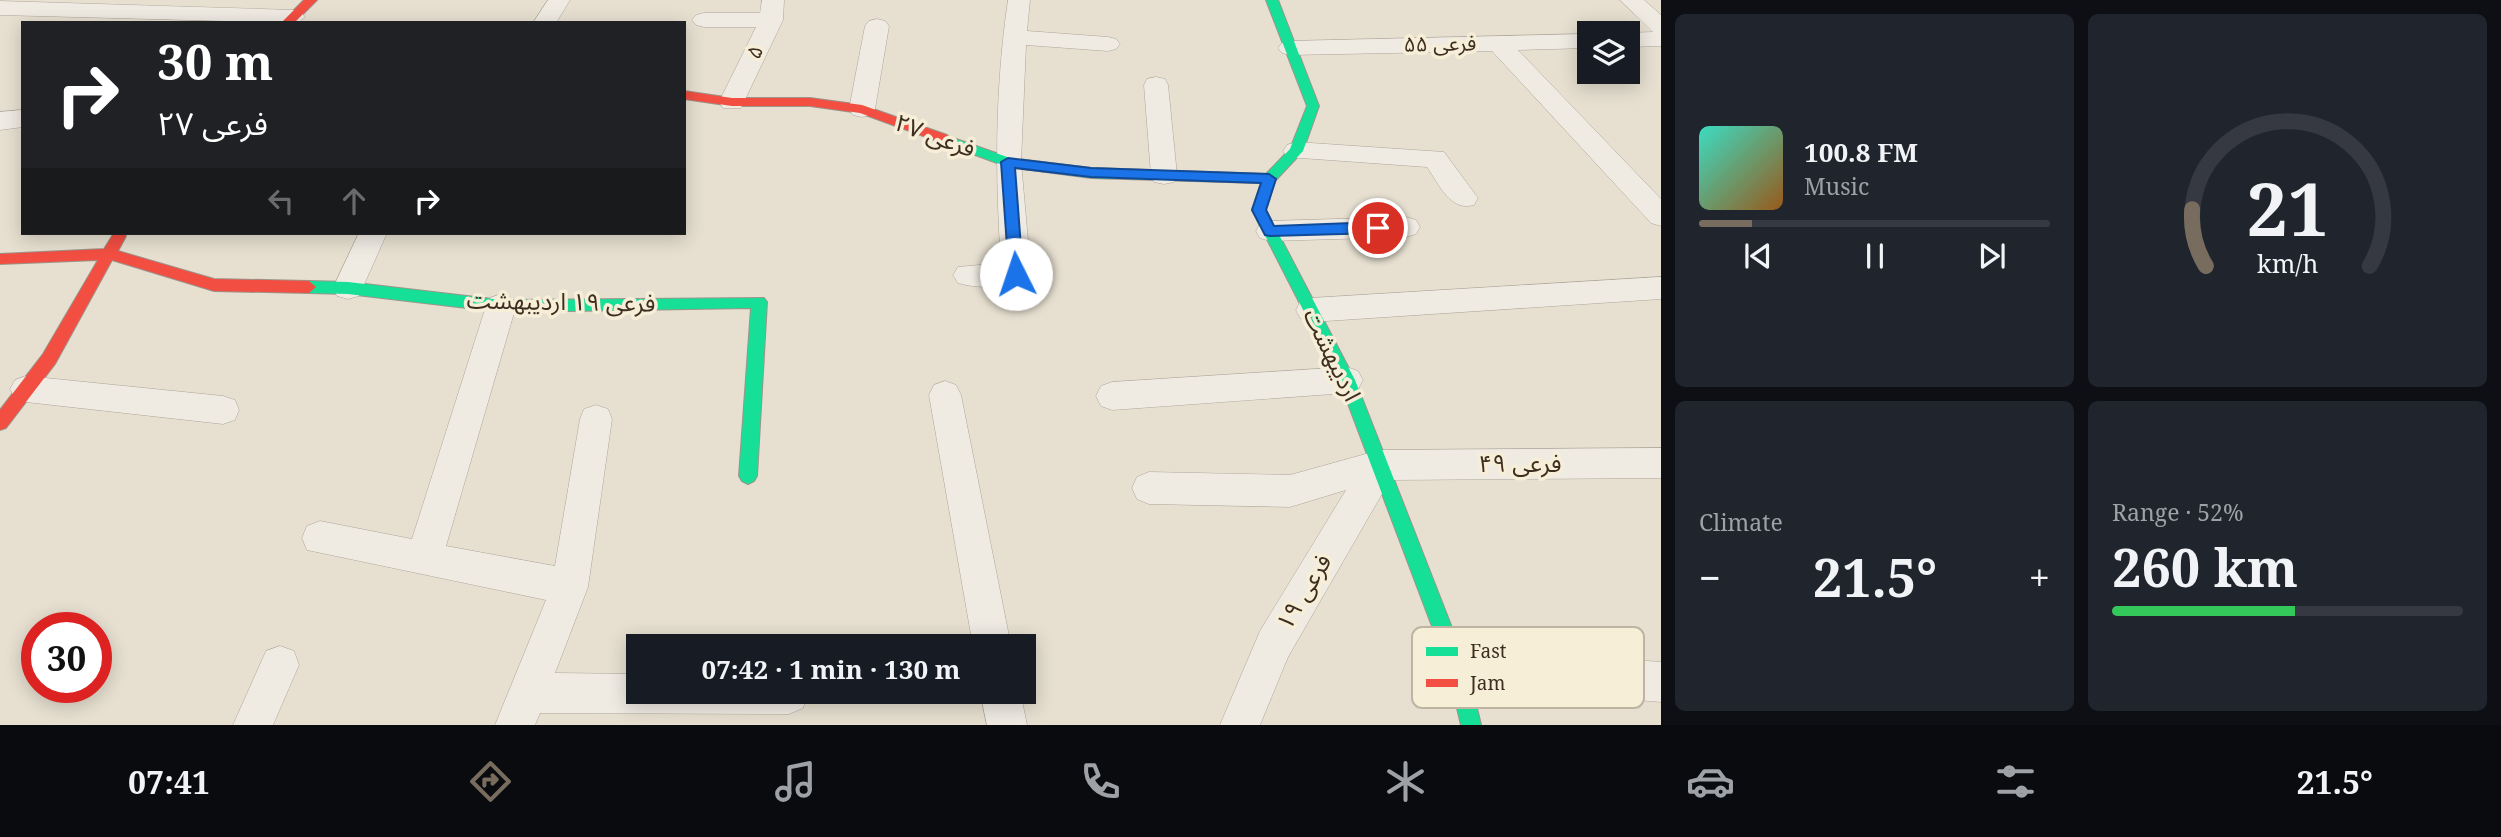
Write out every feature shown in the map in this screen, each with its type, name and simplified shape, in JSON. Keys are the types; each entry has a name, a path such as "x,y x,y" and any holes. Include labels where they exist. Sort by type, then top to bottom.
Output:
{"street":[{"path":"0,8 290,20 311,0"},
{"path":"545,21 559,0"},
{"path":"968,275 1016,274 1008,162 1018,0"},
{"name":"اردیبهشت","path":"1272,0 1313,106 1296,151 1269,179 1259,210 1347,380 1442,627"},
{"path":"1631,0 1661,27"},
{"path":"704,20 772,10"},
{"name":"۵","path":"732,102 772,10"},
{"path":"862,109 877,26"},
{"path":"1014,37 1108,44"},
{"path":"1640,40 1661,39"},
{"name":"فرعی ۵۵","path":"1290,48 1577,41"},
{"path":"1498,43 1661,216"},
{"path":"1156,85 1164,175"},
{"name":"فرعی ۲۷","path":"686,95 732,102 810,102 862,109 1008,162 1091,173 1269,179"},
{"path":"0,121 21,118"},
{"path":"1296,151 1435,158 1464,198"},
{"path":"1270,231 1406,227"},
{"path":"0,423 49,359 120,235"},
{"path":"348,288 372,235"},
{"name":"فرعی ۱۹ اردیبهشت","path":"0,259 109,254 214,285 348,288 501,306 759,302 748,476"},
{"path":"1311,310 1661,288"},
{"path":"424,559 501,306"},
{"path":"1112,396 1347,380"},
{"path":"26,389 223,410"},
{"path":"945,395 990,634"},
{"path":"596,419 570,587 521,709 626,703"},
{"name":"فرعی ۴۹","path":"1149,488 1290,491 1380,466 1661,463"},
{"name":"فرعی ۱۹","path":"1241,725 1273,644 1380,466"},
{"path":"320,538 570,587"},
{"path":"253,725 279,665"},
{"path":"1003,704 1007,725"}],"traffic: fast":[{"path":"1272,0 1313,106 1296,151 1269,179 1259,210 1347,380 1442,627"},
{"path":"942,138 1008,162 1091,173 1269,179"},
{"path":"309,287 348,288 501,306 759,302 748,476"},
{"path":"1467,708 1471,725"}],"traffic: jam":[{"path":"289,21 311,0"},
{"path":"686,95 732,102 810,102 862,109 942,138"},
{"path":"0,423 49,359 119,236"},
{"path":"0,259 109,254 214,285 309,287"}],"route":[{"path":"1016,274 1008,162 1091,173 1269,179 1259,210 1270,231 1378,228"}]}
